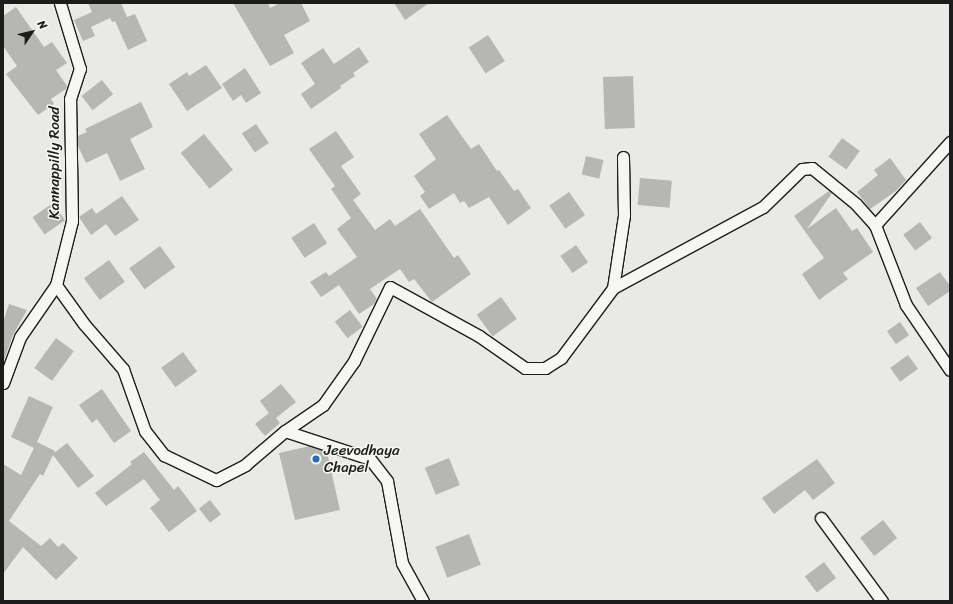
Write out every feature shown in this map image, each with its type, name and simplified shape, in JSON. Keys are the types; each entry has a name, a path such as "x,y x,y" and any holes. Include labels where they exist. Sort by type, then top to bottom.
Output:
{"street":[{"name":"Kannappilly Road","path":"3,383 20,337 56,285 72,221 70,99 80,69 60,3"},
{"path":"875,225 950,142"},
{"path":"613,288 624,215 623,157"},
{"path":"56,285 84,324 123,369 145,431 164,455 216,480 245,465 285,431 323,405 354,361 390,287 479,336 525,368 545,368 560,358 613,288 763,207 802,169 812,168 856,204 875,225 906,305 950,370"},
{"path":"285,431 359,454 370,459 387,481 402,563 423,601"},
{"path":"821,518 882,601"}],"building":[{"path":"88,3 121,3 127,17 135,14 147,41 128,50 115,21 112,22 110,18 91,27 95,36 83,41 74,20 92,12"},
{"path":"233,3 268,3 270,8 280,3 301,3 310,21 284,35 294,53 270,66"},
{"path":"394,3 429,3 405,20"},
{"path":"16,7 44,47 52,42 67,63 56,70 67,86 66,89 51,99 54,104 38,115 6,74 17,66 3,46 3,16"},
{"path":"488,35 505,61 486,74 469,48"},
{"path":"359,47 369,62 353,73 355,76 340,86 341,88 311,109 301,94 315,84 301,63 323,48 334,64"},
{"path":"206,65 222,88 187,111 169,84 187,72 189,76"},
{"path":"245,68 261,93 246,103 241,95 233,101 222,84"},
{"path":"633,76 635,128 605,129 603,77"},
{"path":"102,80 113,94 93,110 82,96"},
{"path":"141,102 153,127 130,139 145,169 120,181 107,153 86,163 78,146 78,136 87,132 85,129"},
{"path":"447,115 471,149 479,144 497,171 499,170 514,191 518,189 531,208 508,225 489,197 469,208 464,201 460,203 454,193 429,209 420,196 425,192 414,176 436,159 419,134"},
{"path":"256,124 269,143 255,153 242,134"},
{"path":"336,131 354,157 341,166 361,194 353,200 375,230 390,219 395,226 420,209 454,258 458,255 471,274 432,302 414,279 409,282 400,269 370,289 377,299 374,304 359,314 339,285 321,297 310,282 326,272 329,276 357,257 337,229 351,218 331,189 335,186 309,149"},
{"path":"204,134 233,170 210,189 181,153"},
{"path":"842,138 860,151 846,170 828,157"},
{"path":"586,156 604,160 599,179 582,175"},
{"path":"890,158 906,180 896,191 870,209 857,192 878,175 874,170"},
{"path":"640,178 672,181 670,208 638,205"},
{"path":"829,191 832,193 807,229 836,208 852,231 857,228 873,252 843,273 848,279 819,300 802,274 824,258 794,216"},
{"path":"569,192 585,215 565,229 549,206"},
{"path":"122,196 139,220 115,236 106,224 91,235 79,217 92,208 96,214"},
{"path":"53,203 65,220 45,235 33,217"},
{"path":"920,222 932,238 915,251 903,235"},
{"path":"314,223 327,243 304,258 291,238"},
{"path":"576,245 588,262 572,273 560,256"},
{"path":"160,246 175,267 145,289 129,268"},
{"path":"109,260 125,282 100,300 84,278"},
{"path":"940,272 950,286 950,291 928,306 916,288"},
{"path":"501,297 517,319 493,336 477,315"},
{"path":"9,304 27,310 13,335 3,363 3,322"},
{"path":"350,310 363,327 347,338 335,321"},
{"path":"900,322 909,335 896,344 887,331"},
{"path":"56,338 74,351 52,381 34,368"},
{"path":"183,352 197,371 175,387 161,368"},
{"path":"908,355 918,369 900,382 890,368"},
{"path":"281,384 296,402 276,418 280,423 265,436 255,424 269,413 260,401"},
{"path":"102,389 131,431 114,443 97,419 92,423 79,405"},
{"path":"29,396 53,407 37,442 55,451 54,453 67,443 94,476 78,488 53,455 43,476 40,474 9,521 41,546 50,538 58,547 63,543 78,558 56,580 23,547 3,574 3,464 21,475 34,448 11,437"},
{"path":"310,446 327,452 340,510 295,520 279,453"},
{"path":"144,452 174,490 178,486 197,511 169,532 150,508 160,500 144,479 106,506 95,493 132,464 130,462"},
{"path":"449,458 460,485 436,495 425,468"},
{"path":"817,459 835,483 813,500 805,490 774,514 762,498"},
{"path":"210,500 221,514 210,523 199,509"},
{"path":"883,520 897,538 874,556 860,538"},
{"path":"469,534 481,565 447,578 435,547"},
{"path":"824,562 836,578 817,592 805,576"}],"place":[{"name":"Jeevodhaya Chapel","path":"316,459"}]}
